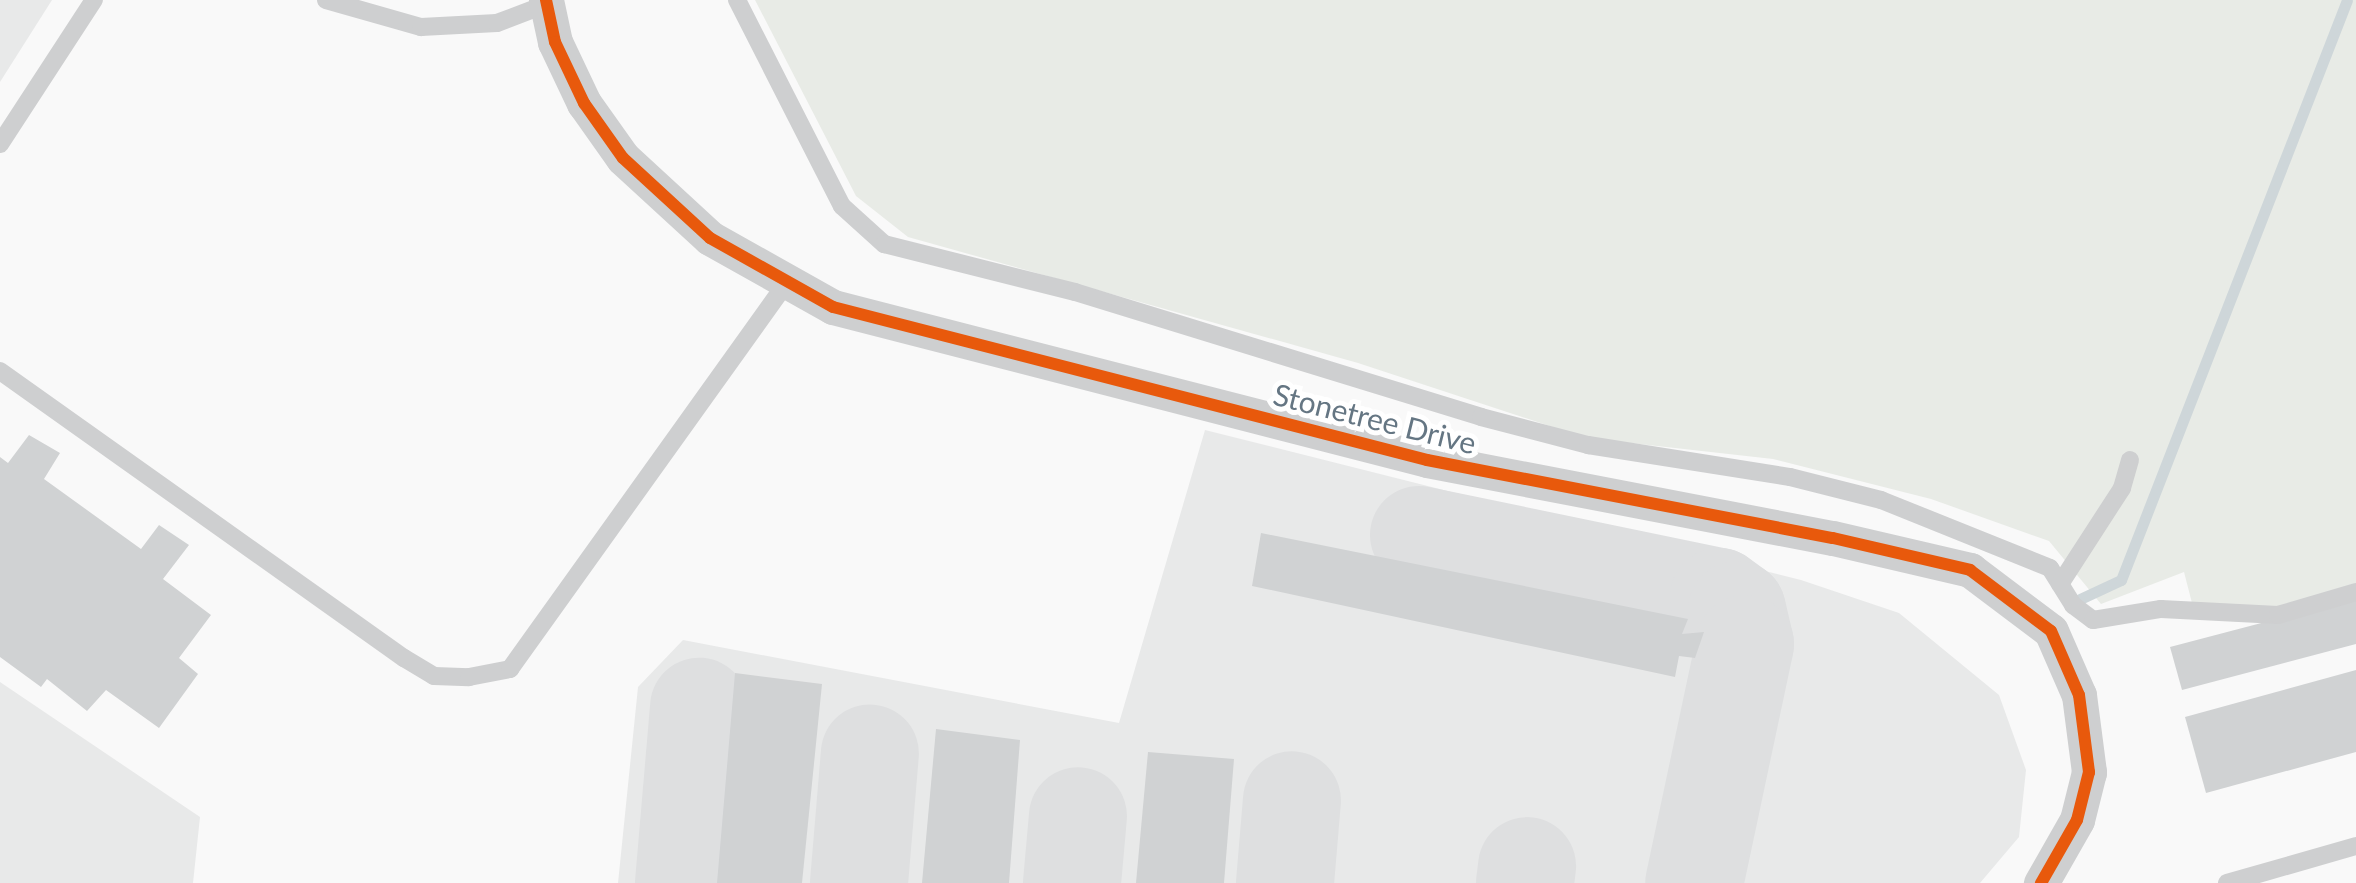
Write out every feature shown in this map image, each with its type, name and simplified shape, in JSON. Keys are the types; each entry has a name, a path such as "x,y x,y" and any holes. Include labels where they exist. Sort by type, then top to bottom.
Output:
{"street":[{"name":"Stonetree Drive","path":"546,2 555,42 584,103 623,158 710,238 833,307 1427,460 1833,538 1970,570 2051,631 2079,695 2089,772 2077,820 2041,883"}],"lane":[{"path":"0,144 94,0"},
{"path":"326,0 421,27 497,23 546,2"},
{"path":"737,0 842,206 884,244 1075,292 1368,385 1516,426 1588,444 1790,477 1881,500 2012,549 2050,568 2074,605 2092,620 2162,608 2278,615 2356,592"},
{"path":"0,371 404,658 434,676 469,676 510,669 786,283"},
{"path":"2060,584 2122,488 2130,460"},
{"path":"2228,883 2356,846"}],"shaded area":[{"path":"0,0 52,0 0,82"},
{"path":"755,0 2356,0 2356,586 2280,608 2192,603 2184,572 2101,604 2049,541 1931,499 1773,459 1586,438 1358,363 908,237 856,196"},
{"path":"1205,430 1801,580 1899,613 1999,695 2026,770 2019,837 1980,883 618,883 638,687 683,640 1119,723"},
{"path":"0,682 200,817 193,883 0,883"}],"building":[{"path":"29,435 60,453 44,479 141,549 159,525 189,545 163,579 211,615 179,658 198,674 159,728 106,690 87,711 47,679 41,687 0,657 0,457 8,463"},
{"path":"1261,533 1688,619 1682,634 1704,632 1695,658 1679,656 1675,677 1252,586"},
{"path":"2356,598 2356,644 2182,690 2170,647"},
{"path":"2356,670 2356,752 2206,793 2185,717"},
{"path":"735,673 822,684 802,883 717,883"},
{"path":"936,729 1020,740 1009,883 922,883"},
{"path":"1148,752 1234,759 1224,883 1136,883"}],"waterway":[{"path":"2080,599 2121,580 2347,0"}],"taxiway":[{"path":"1419,535 1719,597 1737,610 1745,644 1694,883"},
{"path":"684,883 699,707"},
{"path":"859,883 870,753"},
{"path":"1285,883 1292,800"},
{"path":"1072,883 1078,816"},
{"path":"1525,883 1527,866"}],"cycle path":[{"path":"546,0 555,42 584,103 623,158 710,238 833,307 1427,460 1833,538 1970,570 2051,631 2079,695 2089,772 2077,820 2041,883"}]}
